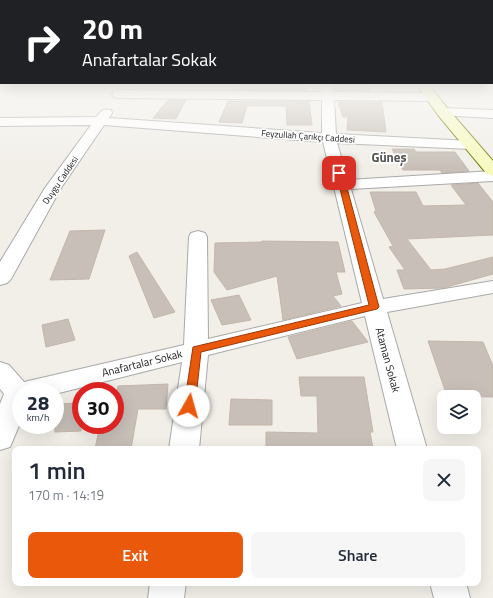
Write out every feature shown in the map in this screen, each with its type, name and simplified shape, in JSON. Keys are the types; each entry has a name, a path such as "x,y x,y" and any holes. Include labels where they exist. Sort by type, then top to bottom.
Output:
{"street":[{"name":"Duygu Caddesi","path":"0,279 53,188 106,112"},
{"name":"Ataman Sokak","path":"327,112 329,138 343,185 411,446"},
{"path":"443,112 493,114"},
{"path":"443,112 471,145 490,164"},
{"name":"Feyzullah Çarıkçı Caddesi","path":"0,122 100,122 329,138 471,145"},
{"path":"343,185 493,176"},
{"path":"184,446 196,350 198,237"},
{"name":"Anafartalar Sokak","path":"64,382 374,307 493,287"},
{"path":"0,371 12,388"},
{"path":"0,439 12,405"},
{"path":"166,598 168,586"},
{"path":"449,586 452,598"}],"building":[{"path":"158,112 180,112 176,119 153,118"},
{"path":"223,112 245,112 242,123 219,122"},
{"path":"286,112 310,112 312,125 287,125"},
{"path":"341,112 383,112 386,132 347,130 348,117 343,117"},
{"path":"392,149 414,149 416,152 455,152 469,171 442,173 440,170 403,170"},
{"path":"478,183 493,202 493,235 407,239 431,270 445,269 493,257 493,274 443,288 404,289 397,270 405,270 389,247 393,246 374,212 376,211 370,192 416,192 423,206 466,205 451,185"},
{"path":"105,230 89,279 50,280 70,231"},
{"path":"262,241 338,242 345,272 336,272 342,294 333,296 341,306 283,320 277,276 227,290 214,272 215,243"},
{"path":"137,252 175,312 154,318 129,256"},
{"path":"239,295 251,320 222,325 211,300"},
{"path":"68,319 75,340 46,347 42,325"},
{"path":"352,321 368,342 297,359 288,337"},
{"path":"428,341 483,342 493,366 493,397 481,397 481,390 445,390"},
{"path":"299,377 364,377 373,432 370,432 372,446 266,446 266,432 318,433 317,396 301,396"},
{"path":"168,384 166,409 138,409 132,446 96,446 98,434 124,434 124,386"},
{"path":"231,399 272,400 272,425 229,425"},
{"path":"72,403 72,431 64,432 64,404"}],"district":[{"name":"Güneş","path":"389,157"}],"route":[{"path":"189,406 196,350 374,307 339,173"}]}
